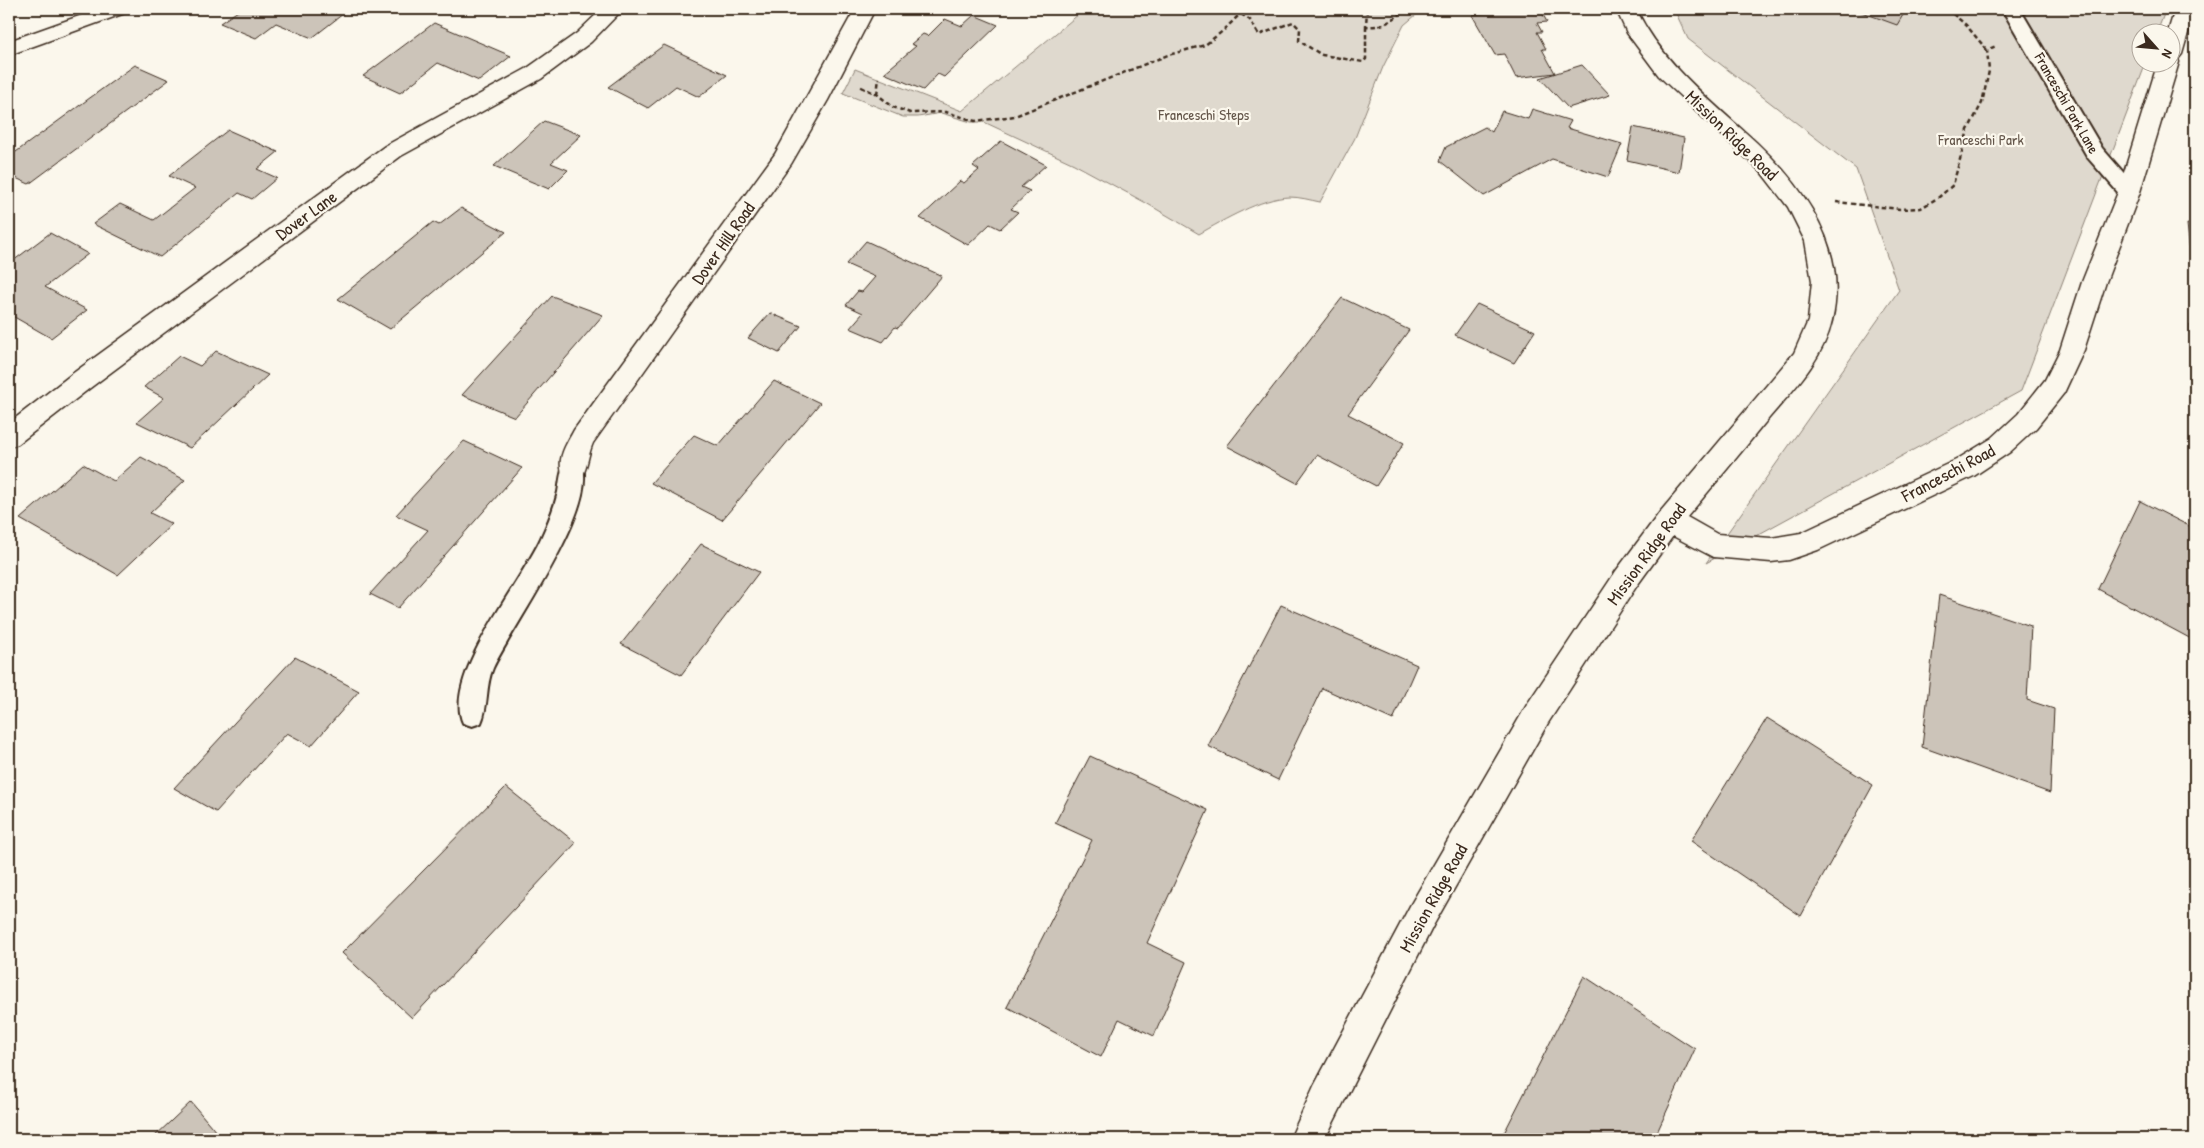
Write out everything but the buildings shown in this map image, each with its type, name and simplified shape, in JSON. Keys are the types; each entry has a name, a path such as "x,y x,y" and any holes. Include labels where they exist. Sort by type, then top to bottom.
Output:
{"street":[{"path":"9,48 118,9"},
{"name":"Dover Lane","path":"9,437 81,381 393,151 415,137 480,105 531,75 572,47 613,9"},
{"name":"Dover Hill Road","path":"573,469 574,456 583,437 783,159 817,100 865,9"},
{"name":"Mission Ridge Road","path":"1307,1139 1326,1098 1422,915 1538,713 1626,580 1669,520 1804,358 1820,321 1824,281 1817,242 1797,203 1769,167 1666,71 1637,33 1626,9"},
{"path":"2182,31 2188,17"},
{"name":"Franceschi Road","path":"1669,520 1713,545 1771,550 1789,548 1808,542 1966,468 2001,445 2027,421 2055,386 2072,350 2094,282 2129,192 2166,72"}],"lane":[{"name":"Franceschi Park Lane","path":"2011,9 2096,153 2129,192"},
{"path":"472,714 475,676 528,585 560,523 573,485 573,469"}],"path":[{"path":"879,78 875,93 893,107 910,113 946,112 975,121 1015,116 1168,55 1204,45 1217,36 1245,9"},
{"path":"1240,14 1246,15 1259,35 1264,35 1282,25 1293,22 1300,30 1299,41 1322,55 1363,62 1366,59 1367,9"},
{"path":"1366,26 1385,26 1406,9"},
{"path":"1797,203 1829,201 1900,209 1921,208 1940,197 1953,185 1968,130 1982,103 1989,71 1987,50 1966,25 1947,9"},
{"path":"1987,50 2012,36 2022,27"}],"green space":[{"name":"Franceschi Steps","path":"1085,9 1423,9 1404,25 1383,67 1355,138 1320,202 1301,198 1278,198 1255,205 1199,234 1074,164 984,122 971,122 941,113 918,117 903,117 843,93 855,69 962,111"},
{"name":"Franceschi Park","path":"1674,9 2166,9 2161,22 2132,22 2132,72 2143,72 2021,391 1706,563 1899,290 1856,169 1688,39"}]}
